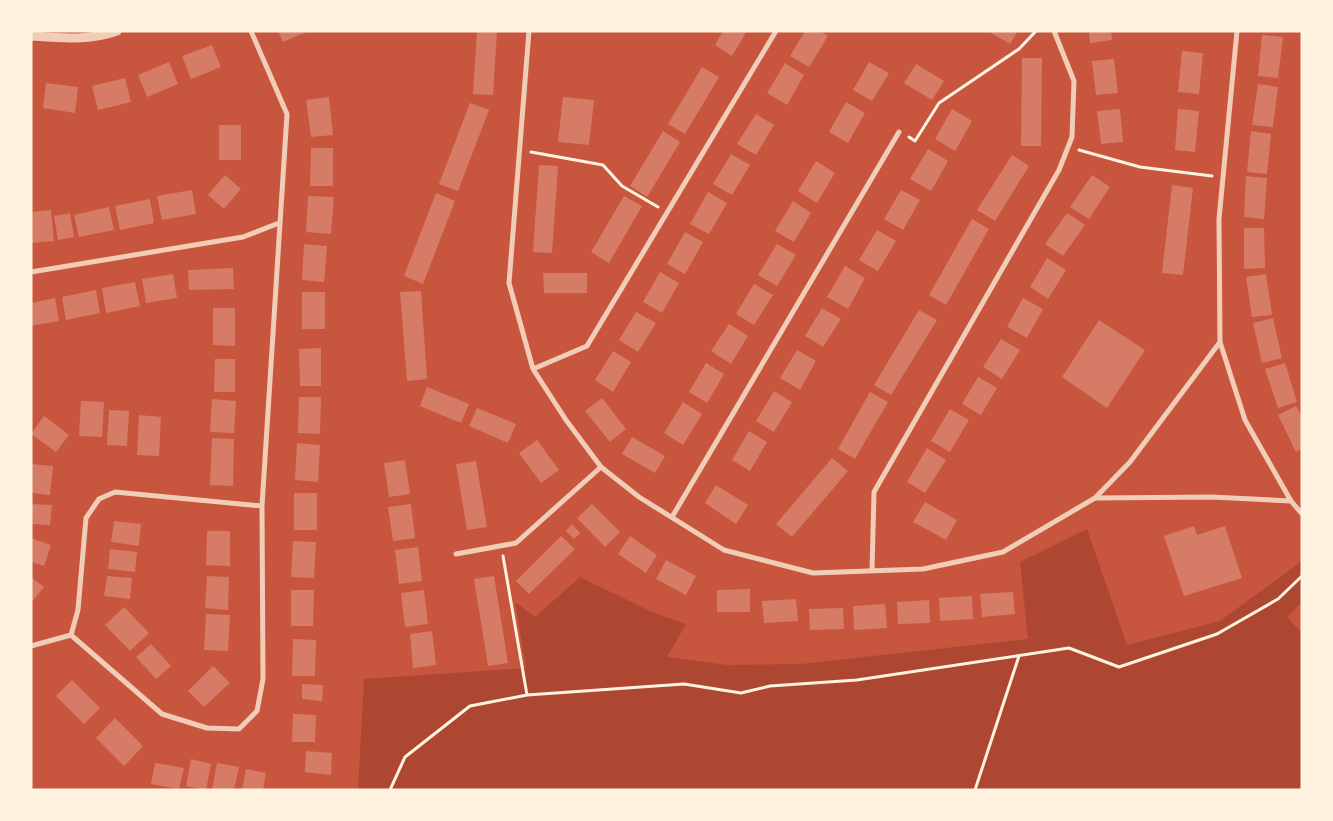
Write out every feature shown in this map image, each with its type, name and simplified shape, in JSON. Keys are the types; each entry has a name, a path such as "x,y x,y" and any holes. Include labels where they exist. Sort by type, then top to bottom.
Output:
{"street":[{"path":"31,36 66,39 108,34 117,31"},
{"path":"71,635 162,714 207,728 239,728 257,712 263,678 262,506 287,114 251,31"},
{"path":"530,31 510,283 533,369 566,420 601,467 639,497 724,550 813,573 923,569 1004,552 1095,498 1130,462 1220,342"},
{"path":"533,369 587,346 776,31"},
{"path":"872,571 874,492 1060,170 1072,137 1074,82 1054,31"},
{"path":"1237,31 1218,219 1220,342 1245,420 1291,501 1302,514"},
{"path":"672,518 900,132"},
{"path":"31,272 244,237 279,223"},
{"path":"456,554 516,543 601,467"},
{"path":"71,635 78,610 86,518 99,499 115,492 262,506"},
{"path":"1095,498 1212,497 1291,501"},
{"path":"31,646 71,635"}],"path":[{"path":"900,132 916,141 939,103 1020,49 1036,31"},
{"path":"1068,147 1140,167 1223,177"},
{"path":"520,151 603,165 622,186 667,212"},
{"path":"502,545 527,695"},
{"path":"390,790 405,757 470,706 527,695 684,684 741,693 770,686 857,680 1070,648 1118,667 1217,634 1278,598 1302,576"},
{"path":"975,790 1019,656"}],"shaded area":[{"path":"1087,529 1127,645 1220,621 1302,561 1302,602 1287,617 1302,633 1302,790 358,790 364,679 526,668 515,602 535,617 580,577 652,612 686,624 667,657 728,665 801,664 1028,639 1020,562"}],"building":[{"path":"278,31 309,31 283,42"},
{"path":"477,31 497,31 493,95 473,94"},
{"path":"723,31 747,31 732,56 715,45"},
{"path":"805,31 820,31 828,36 809,67 790,56"},
{"path":"988,31 1018,31 1010,44"},
{"path":"1089,31 1111,31 1112,40 1090,43"},
{"path":"1262,35 1283,37 1278,78 1258,76"},
{"path":"212,45 221,67 191,79 182,56"},
{"path":"1182,51 1203,53 1199,94 1178,92"},
{"path":"1022,58 1042,58 1041,146 1021,146"},
{"path":"1114,59 1118,93 1096,95 1092,61"},
{"path":"169,62 178,84 147,97 138,75"},
{"path":"869,62 889,73 872,101 853,90"},
{"path":"785,63 804,75 787,105 767,93"},
{"path":"916,64 944,81 932,100 904,83"},
{"path":"702,67 719,77 685,134 668,124"},
{"path":"125,78 131,102 98,110 92,86"},
{"path":"46,83 78,87 75,113 43,108"},
{"path":"1258,84 1278,87 1273,127 1252,125"},
{"path":"329,97 333,135 311,137 306,100"},
{"path":"563,97 594,100 589,145 558,142"},
{"path":"846,102 865,113 848,143 829,132"},
{"path":"470,103 489,110 458,191 439,184"},
{"path":"952,109 972,121 955,151 935,139"},
{"path":"1120,109 1123,142 1101,144 1097,111"},
{"path":"1178,109 1199,111 1195,152 1175,150"},
{"path":"756,114 774,125 756,155 737,144"},
{"path":"219,125 241,125 241,160 219,160"},
{"path":"663,131 680,142 647,197 630,186"},
{"path":"1251,131 1271,134 1267,174 1247,172"},
{"path":"311,148 333,148 333,186 310,186"},
{"path":"928,149 948,161 931,191 910,179"},
{"path":"731,154 750,165 732,195 713,184"},
{"path":"1012,155 1029,166 995,221 977,210"},
{"path":"816,161 835,173 817,203 798,191"},
{"path":"539,165 558,166 552,253 533,252"},
{"path":"225,175 241,189 224,209 208,195"},
{"path":"1092,175 1110,187 1089,219 1070,207"},
{"path":"1246,176 1267,178 1264,219 1244,217"},
{"path":"1172,185 1193,188 1183,275 1162,273"},
{"path":"192,190 196,214 162,220 157,196"},
{"path":"901,190 920,200 903,230 884,219"},
{"path":"708,192 727,203 709,234 690,224"},
{"path":"436,193 455,201 423,284 404,276"},
{"path":"308,196 334,197 331,234 306,232"},
{"path":"624,196 642,206 609,263 591,252"},
{"path":"150,199 154,223 120,230 115,206"},
{"path":"793,201 811,213 794,242 775,231"},
{"path":"109,207 114,230 79,237 74,215"},
{"path":"51,210 54,241 31,243 31,212"},
{"path":"70,213 74,237 58,240 54,216"},
{"path":"1067,213 1085,225 1063,256 1045,244"},
{"path":"972,219 989,229 946,305 929,295"},
{"path":"1244,228 1264,228 1265,268 1244,269"},
{"path":"877,230 896,241 878,271 859,260"},
{"path":"685,232 703,242 685,274 667,264"},
{"path":"304,244 327,246 324,282 302,280"},
{"path":"777,244 796,255 777,286 758,275"},
{"path":"1047,258 1066,270 1048,299 1030,287"},
{"path":"845,266 865,278 848,309 827,297"},
{"path":"233,268 234,289 189,290 188,270"},
{"path":"660,272 679,283 662,313 643,302"},
{"path":"543,273 587,273 587,293 544,293"},
{"path":"173,274 177,298 146,303 142,279"},
{"path":"1266,274 1272,315 1252,317 1246,277"},
{"path":"135,282 140,306 106,313 102,288"},
{"path":"754,284 773,295 754,325 736,314"},
{"path":"96,290 100,313 66,320 62,297"},
{"path":"421,291 427,379 407,381 400,292"},
{"path":"302,292 325,292 325,329 302,329"},
{"path":"55,298 59,321 31,326 31,303"},
{"path":"1023,298 1043,309 1027,338 1007,327"},
{"path":"213,308 235,308 235,346 213,345"},
{"path":"822,308 841,319 823,347 805,336"},
{"path":"919,310 937,320 891,395 874,385"},
{"path":"636,312 656,323 638,352 619,340"},
{"path":"1273,318 1282,358 1262,363 1253,323"},
{"path":"1099,320 1145,350 1107,408 1062,377"},
{"path":"729,324 748,336 731,364 711,351"},
{"path":"1001,339 1020,350 1002,379 983,367"},
{"path":"321,348 321,386 300,386 299,349"},
{"path":"797,350 816,361 800,390 780,378"},
{"path":"613,351 631,362 613,392 595,380"},
{"path":"215,359 235,359 235,392 214,392"},
{"path":"706,363 724,374 707,403 689,392"},
{"path":"1285,363 1297,402 1278,408 1265,369"},
{"path":"978,377 997,388 981,415 962,404"},
{"path":"427,387 469,404 461,423 420,406"},
{"path":"774,391 792,402 774,432 756,421"},
{"path":"870,392 888,402 855,459 838,449"},
{"path":"299,397 321,397 320,434 298,433"},
{"path":"602,398 626,429 610,442 585,411"},
{"path":"212,399 236,401 234,433 210,432"},
{"path":"81,401 104,402 102,437 79,436"},
{"path":"683,402 702,414 683,445 664,433"},
{"path":"1296,406 1302,417 1302,449 1296,452 1278,415"},
{"path":"477,408 516,424 508,443 469,426"},
{"path":"950,409 969,420 950,452 931,441"},
{"path":"109,410 129,411 127,446 107,445"},
{"path":"139,415 161,417 159,456 137,455"},
{"path":"44,416 69,435 56,452 31,434"},
{"path":"749,431 767,442 750,471 732,460"},
{"path":"632,437 665,456 655,473 622,454"},
{"path":"212,438 234,439 233,486 210,485"},
{"path":"537,440 559,470 541,483 519,453"},
{"path":"297,443 320,445 318,482 295,480"},
{"path":"927,448 946,460 925,493 907,482"},
{"path":"832,458 848,471 792,537 776,524"},
{"path":"405,460 410,494 389,497 384,463"},
{"path":"476,461 487,527 467,530 456,464"},
{"path":"31,464 53,466 50,495 31,493"},
{"path":"716,485 748,505 736,524 705,503"},
{"path":"294,493 317,493 317,530 294,530"},
{"path":"925,502 957,520 946,540 913,522"},
{"path":"31,504 52,505 50,525 31,524"},
{"path":"411,504 415,538 393,541 388,507"},
{"path":"592,504 620,532 605,547 577,518"},
{"path":"114,521 141,524 139,546 111,542"},
{"path":"572,524 580,533 574,539 566,531"},
{"path":"1194,526 1197,535 1225,526 1242,578 1184,596 1164,536"},
{"path":"207,531 230,531 230,566 206,565"},
{"path":"561,536 575,549 529,594 516,581"},
{"path":"630,536 657,555 646,573 618,554"},
{"path":"31,538 51,545 44,566 31,562"},
{"path":"293,541 316,542 314,578 291,577"},
{"path":"418,547 422,581 399,584 395,550"},
{"path":"110,549 137,552 135,572 108,569"},
{"path":"666,560 696,576 686,595 656,579"},
{"path":"107,576 132,578 130,599 104,596"},
{"path":"207,576 229,577 228,610 205,608"},
{"path":"494,576 508,663 488,666 474,579"},
{"path":"31,577 44,587 31,603"},
{"path":"750,589 750,612 717,612 717,590"},
{"path":"291,590 314,590 313,626 291,626"},
{"path":"424,590 428,624 405,627 401,593"},
{"path":"1013,592 1015,614 982,617 980,594"},
{"path":"972,596 973,619 940,621 939,598"},
{"path":"796,599 798,621 764,623 762,601"},
{"path":"929,600 930,623 898,624 897,602"},
{"path":"885,604 887,628 854,630 853,606"},
{"path":"124,607 149,633 130,651 105,625"},
{"path":"843,608 844,629 810,630 809,609"},
{"path":"206,614 230,615 228,651 204,650"},
{"path":"432,631 436,665 413,668 410,634"},
{"path":"293,639 316,640 315,676 292,676"},
{"path":"151,644 171,666 156,679 136,657"},
{"path":"213,666 230,683 204,707 188,691"},
{"path":"72,680 100,708 84,724 56,696"},
{"path":"302,684 323,685 322,701 302,699"},
{"path":"293,714 316,715 315,742 292,742"},
{"path":"115,718 143,746 124,766 96,738"},
{"path":"306,751 332,753 331,775 305,772"},
{"path":"191,759 211,764 206,790 186,786"},
{"path":"155,763 184,768 179,789 151,784"},
{"path":"217,763 239,767 234,790 212,790"},
{"path":"246,769 266,773 263,790 242,790"}]}
